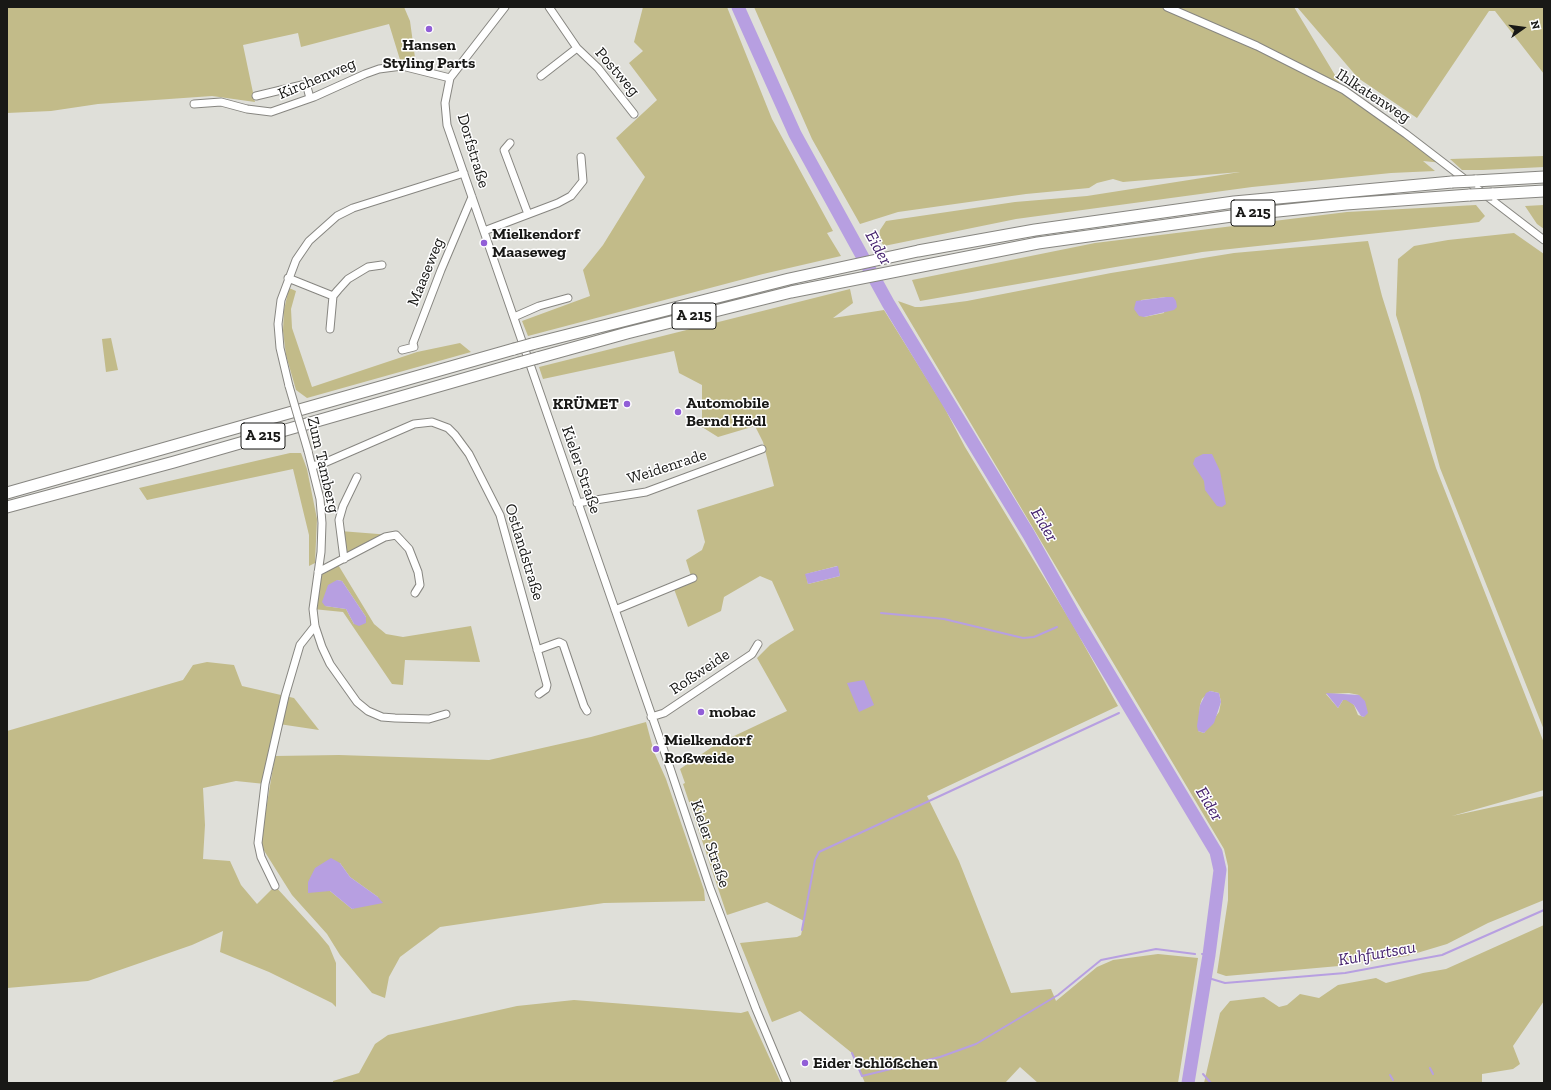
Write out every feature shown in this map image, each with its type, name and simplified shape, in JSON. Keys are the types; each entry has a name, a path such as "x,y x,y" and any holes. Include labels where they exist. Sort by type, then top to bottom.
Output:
{"highway":[{"name":"A 215","path":"7,493 532,344 716,296 845,266 1035,230 1174,209 1338,191 1452,182 1544,177"},
{"name":"A 215","path":"7,507 174,462 519,362 720,309 853,279 1038,243 1175,223 1346,204 1544,191"}],"street":[{"name":"Dorfstraße","path":"483,228 447,125 445,103 450,78 505,7"},
{"name":"Postweg","path":"549,7 577,48 598,68 634,114"},
{"name":"Ihlkatenweg","path":"1168,7 1257,46 1344,90 1406,134 1544,240"},
{"name":"Postweg","path":"541,76 577,48"},
{"name":"Kirchenweg","path":"194,104 221,102 246,109 271,112 310,98 379,69 402,66 450,78"},
{"path":"256,96 302,85 307,87 310,98"},
{"path":"510,143 504,150 528,214"},
{"path":"483,228 528,214 558,203 571,196 583,181 582,157"},
{"name":"Zum Tamberg","path":"446,714 429,719 395,718 382,716 368,711 357,702 330,664 322,647 315,626 313,609 322,523 320,499 289,386 280,348 278,324 281,300 296,260 309,241 337,216 374,200 464,173"},
{"name":"Maaseweg","path":"402,350 414,347 413,343 440,270 472,197"},
{"name":"Kieler Straße","path":"483,228 710,888 756,1009 787,1083"},
{"path":"330,329 333,296 348,279 354,275 368,267 382,265"},
{"path":"288,278 333,296"},
{"path":"514,317 539,306 568,298"},
{"name":"Ostlandstraße","path":"312,466 414,424 432,422 448,428 455,435 468,454 500,515 547,684 546,689 539,694"},
{"name":"Weidenrade","path":"578,503 646,492 762,449"},
{"path":"344,559 339,520 343,506 357,478"},
{"path":"318,572 384,537 396,536 406,545 414,560 420,585 416,593"},
{"path":"615,610 693,578"},
{"path":"275,886 261,857 258,843 265,784 285,696 300,645 315,626"},
{"path":"537,650 559,642 563,644 587,711"},
{"name":"Roßweide","path":"651,717 664,713 752,654 758,644"}],"shaded area":[{"path":"7,7 404,7 410,21 416,65 401,63 389,24 301,47 298,33 243,45 255,102 212,96 98,104 51,111 7,113"},
{"path":"643,7 727,7 772,119 833,231 827,233 841,256 763,274 528,336 522,321 590,296 583,270 603,245 645,177 616,138 657,100 629,63 643,51 634,42"},
{"path":"754,7 1294,7 1344,90 1443,163 1423,161 1435,171 1391,173 1252,187 1016,219 884,246 879,239 880,230 886,221 1015,202 1087,196 1240,172 1123,182 1113,179 1097,183 1089,188 1026,194 898,212 860,224 812,139"},
{"path":"1297,7 1544,7 1544,74 1495,11 1489,11 1417,118 1358,78"},
{"path":"1544,156 1544,167 1483,170 1462,170 1450,159"},
{"path":"1476,205 1485,216 1479,222 1202,252 920,301 912,280 1095,243 1347,212"},
{"path":"1544,205 1544,229 1537,224 1525,206"},
{"path":"1514,233 1544,254 1544,730 1440,468 1420,394 1396,315 1398,259 1414,246 1448,240"},
{"path":"1368,241 1382,296 1436,468 1544,743 1544,790 1452,816 1544,796 1544,900 1488,923 1447,944 1407,956 1339,966 1226,976 1217,973 1228,900 1228,866 1224,849 898,301 915,307 921,307 967,301 1111,273 1234,253","holes":["1166,297 1164,313 1144,317 1141,300","1210,691 1219,693 1221,702 1219,712 1204,733 1198,731 1200,705 1202,699","1349,693 1359,695 1364,717 1358,715 1354,705 1348,700 1343,700 1338,708 1326,694"]},
{"path":"289,288 296,291 291,309 292,328 312,387 417,352 460,343 471,352 307,398 296,390 286,355 283,331 284,310"},
{"path":"850,289 853,303 833,318 884,310 943,405 965,447 1074,627 1118,706 927,796 959,861 1011,993 1051,989 1056,1001 1097,967 1113,960 1158,954 1198,958 1178,1083 1038,1083 1020,1067 1005,1083 865,1083 852,1053 800,1011 772,1022 740,943 797,937 801,935 804,921 767,902 727,915 683,784 685,783 680,769 715,745 787,711 757,658 770,645 794,630 772,581 760,576 724,597 721,611 688,627 674,589 691,576 686,560 702,550 705,542 697,510 774,486 763,442 755,426 718,437 702,427 702,385 679,373 674,351 543,379 539,367","holes":["837,566 840,576 808,584 806,574"]},
{"path":"1173,297 1176,301 1177,307 1174,310 1144,317 1139,316 1134,309 1136,301"},
{"path":"111,338 118,370 106,372 102,339"},
{"path":"290,453 301,453 307,469 317,519 315,563 309,566 309,535 293,469 147,500 139,488"},
{"path":"1203,454 1212,454 1220,471 1226,504 1222,507 1217,506 1205,490 1204,481 1193,464 1195,458"},
{"path":"340,531 391,535 344,559"},
{"path":"337,563 374,624 386,634 403,637 471,626 480,662 405,660 403,685 392,684 343,612 313,609 318,572","holes":["337,580 342,581 366,617 354,624 346,609 325,606"]},
{"path":"838,566 840,576 808,584 805,574"},
{"path":"337,580 342,581 366,617 366,623 359,626 354,624 346,609 325,606 322,602 328,585"},
{"path":"207,662 234,665 242,686 294,698 319,730 279,724 265,784 236,781 203,788 205,825 203,859 230,861 241,885 257,904 275,886 319,934 329,946 336,963 336,1007 332,1003 269,972 220,952 223,931 192,945 88,981 7,988 7,731 183,680 193,665"},
{"path":"864,680 874,705 859,712 847,683"},
{"path":"1210,691 1219,693 1221,702 1214,723 1204,733 1198,731 1197,726 1200,705 1206,693"},
{"path":"1326,693 1359,695 1365,701 1368,713 1364,717 1361,716 1354,705 1346,700 1343,700 1338,708"},
{"path":"646,722 654,752 666,779 704,890 705,901 604,903 440,927 400,957 389,977 385,998 372,993 340,955 327,934 292,895 263,849 261,839 275,756 339,755 489,760 591,737","holes":["340,863 350,877 378,897 352,909 330,891"]},
{"path":"331,858 340,863 350,877 378,897 383,903 352,909 330,891 308,893 308,882 315,868"},
{"path":"1544,925 1544,1001 1513,1046 1520,1064 1513,1069 1482,1074 1482,1083 1204,1083 1220,1013 1230,1001 1264,997 1279,1007 1287,1005 1300,994 1319,998 1338,985 1376,978 1386,983 1423,973 1446,969"},
{"path":"574,1000 741,1013 748,1011 781,1083 333,1083 333,1081 359,1073 375,1044 388,1035 517,1006"}],"waterway":[{"name":"Eider","path":"738,7 795,134 888,303 1029,535 1075,617 1216,852 1220,870 1209,955 1188,1083"},
{"path":"881,613 944,619 1023,638 1034,637 1057,627"},
{"path":"802,930 815,860 819,852 1119,713"},
{"name":"Kuhfurtsau","path":"1205,977 1225,983 1345,973 1442,955 1544,910"},
{"path":"852,1053 862,1076 940,1057 976,1044 1058,995 1101,960 1156,949 1195,954"},
{"name":"Eider","path":"1202,954 1209,955"},
{"path":"1430,1068 1433,1074"},
{"path":"1203,1074 1211,1083"},
{"path":"1390,1075 1393,1080"}],"place":[{"name":"Hansen Styling Parts","path":"429,29"},
{"name":"Mielkendorf Maaseweg","path":"484,243"},
{"name":"KRÜMET","path":"627,404"},
{"name":"Automobile Bernd Hödl","path":"678,412"},
{"name":"mobac","path":"701,712"},
{"name":"Mielkendorf Roßweide","path":"656,749"},
{"name":"Eider Schlößchen","path":"805,1063"}]}
